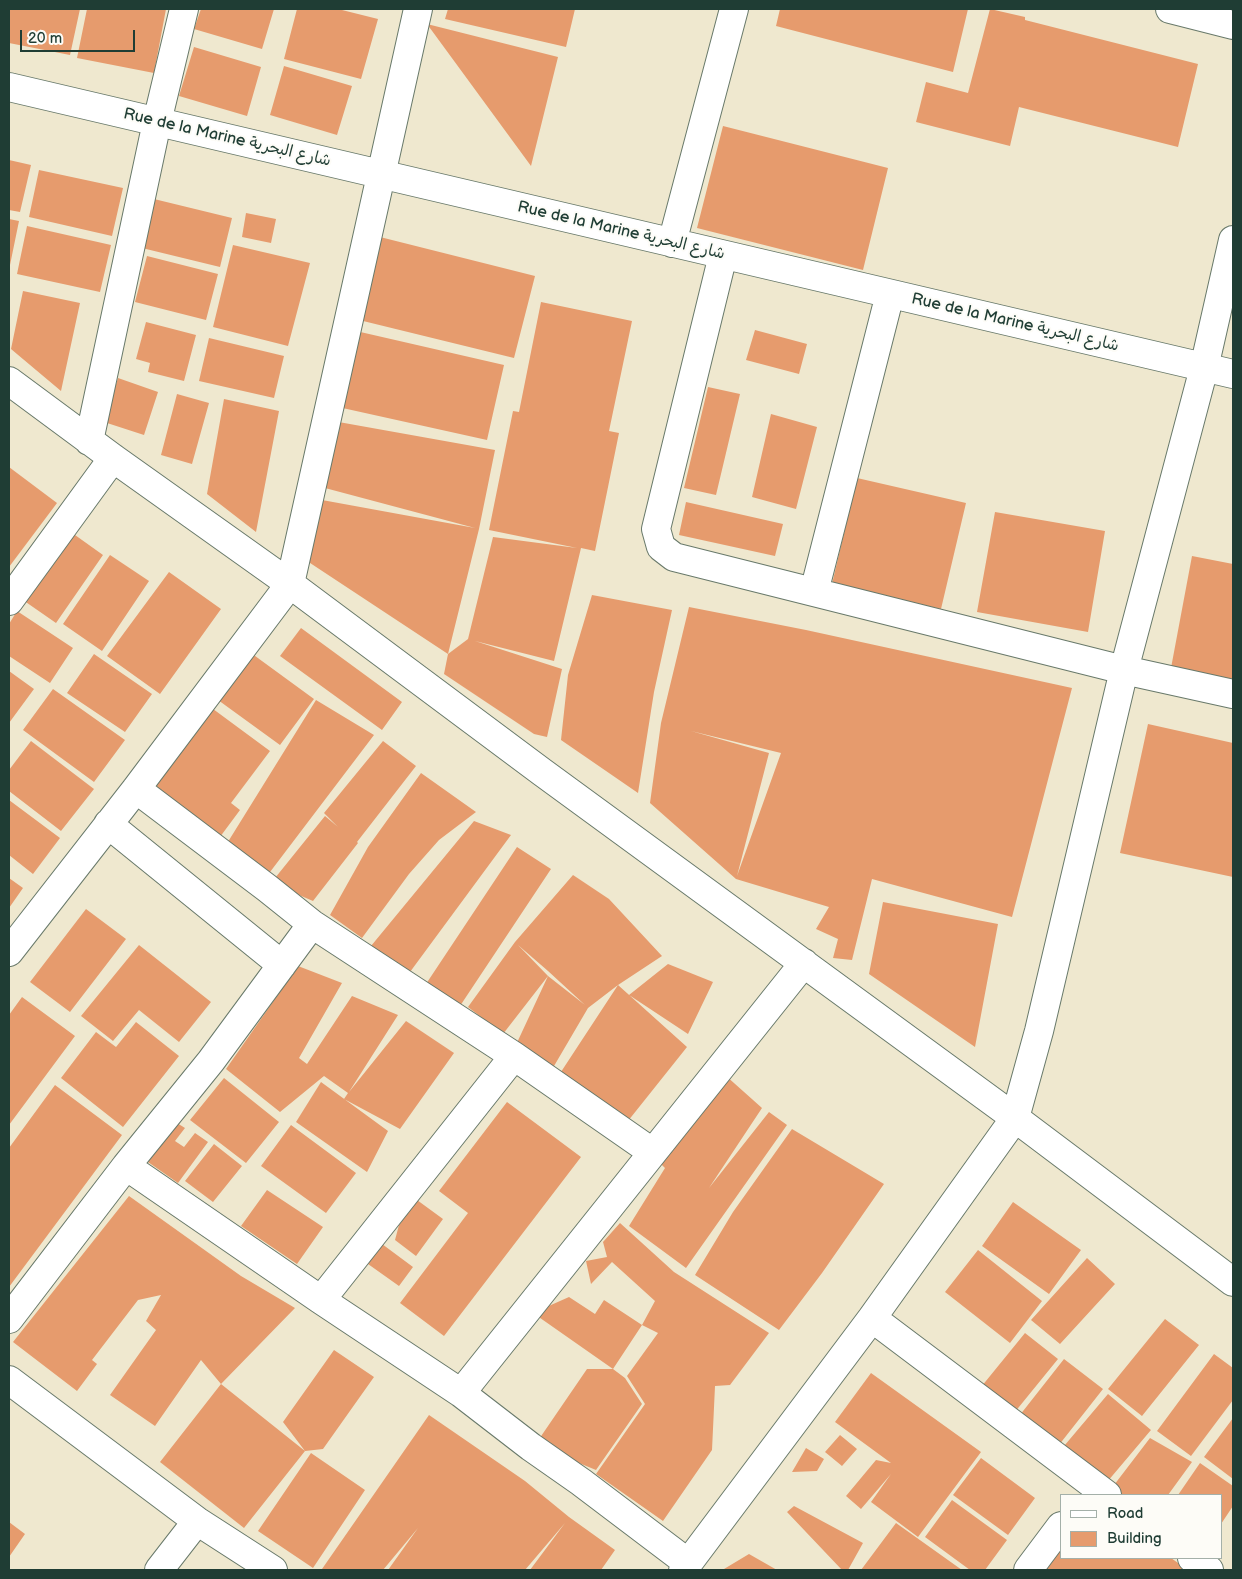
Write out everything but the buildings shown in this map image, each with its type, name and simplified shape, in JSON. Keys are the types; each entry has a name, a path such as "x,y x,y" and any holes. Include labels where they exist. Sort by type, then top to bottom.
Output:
{"street":[{"path":"89,441 157,122 184,9"},
{"path":"9,952 136,789 290,584 418,9"},
{"path":"672,243 734,9"},
{"path":"1170,9 1233,25"},
{"name":"Rue de la Marine شارع البحرية","path":"9,87 1233,374"},
{"path":"126,1166 321,1300 461,1393 531,1447 581,1482 686,1567 872,1318 1014,1118 1039,1031 1124,670 1204,368 1233,240"},
{"path":"723,255 656,529 660,547 674,557 1124,670 1233,694"},
{"path":"814,592 890,294"},
{"path":"9,381 89,441 290,584 542,772 1014,1118 1233,1282"},
{"path":"9,601 113,458"},
{"path":"136,789 312,924 514,1056 652,1152"},
{"path":"108,824 282,964"},
{"path":"9,1319 126,1166 210,1061 312,924"},
{"path":"461,1393 804,963"},
{"path":"321,1300 514,1056"},
{"path":"872,1318 1094,1491"},
{"path":"9,1380 197,1521 273,1570"},
{"path":"159,1570 197,1521"},
{"path":"1028,1570 1060,1527"},
{"path":"1193,1559 1209,1570"}]}
